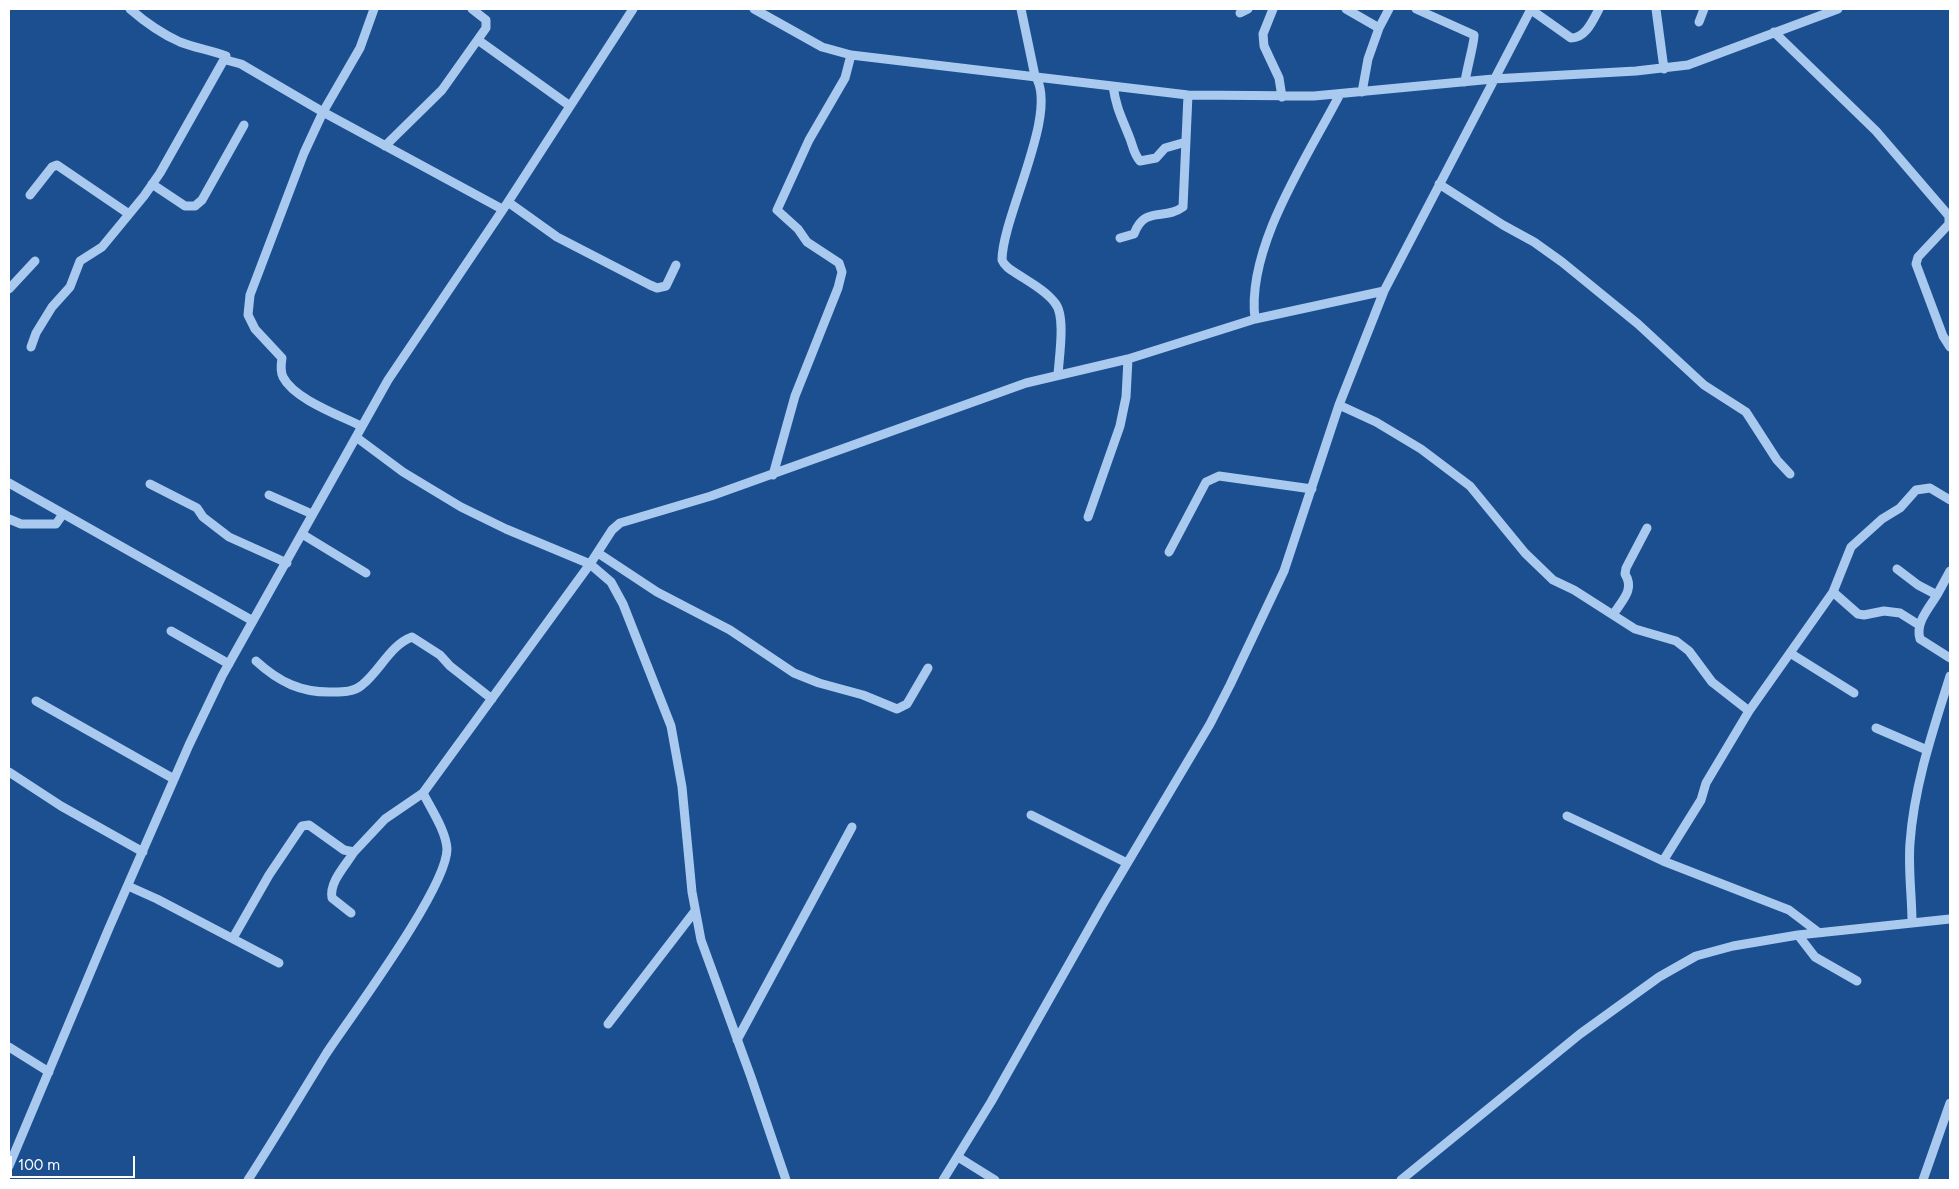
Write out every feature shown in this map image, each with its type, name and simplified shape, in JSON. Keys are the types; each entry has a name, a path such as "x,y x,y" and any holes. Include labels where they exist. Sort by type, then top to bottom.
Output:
{"street":[{"path":"130,9 172,38 226,56 226,60 241,64 385,146 505,206 557,237 650,285 657,288 666,286 676,265"},
{"path":"361,426 302,396 289,386 281,372 282,358 255,329 248,315 250,295 275,227 323,112 360,48 374,9"},
{"path":"385,146 442,90 478,40 488,24 472,9"},
{"path":"9,1166 174,779 204,711 229,664 392,373 505,206 633,9"},
{"path":"754,9 817,44 850,55 1188,94 1282,97 1340,94 1493,79 1664,69 1688,65 1718,55 1834,9"},
{"path":"1020,9 1035,76 1041,84 1042,99 1030,155 1002,260 1006,267 1031,282 1056,304 1061,325 1058,375"},
{"path":"1273,9 1266,22 1264,40 1278,78 1282,97"},
{"path":"1346,9 1380,28"},
{"path":"1362,92 1368,59 1389,9"},
{"path":"1416,9 1474,35 1464,82"},
{"path":"943,1180 1210,724 1230,685 1284,571 1338,405 1384,291 1531,9 1571,38 1579,36 1586,31 1599,9"},
{"path":"1656,9 1664,69"},
{"path":"1699,22 1704,9"},
{"path":"1774,32 1876,131 1949,216 1949,224 1918,257 1916,264 1943,336 1950,347"},
{"path":"478,40 570,106"},
{"path":"773,475 795,396 842,272 839,262 808,242 798,229 777,210 809,140 845,78 850,55"},
{"path":"30,347 36,332 52,307 70,287 80,261 102,247 152,184 177,144 226,56"},
{"path":"1113,86 1118,114 1129,135 1134,154 1140,161 1156,158 1165,148 1186,142"},
{"path":"1120,238 1134,234 1138,224 1145,216 1183,207 1188,94"},
{"path":"1255,319 1253,304 1256,284 1270,229 1340,94"},
{"path":"152,184 185,206 195,206 202,200 244,125"},
{"path":"30,195 49,170 57,165 129,214"},
{"path":"1439,184 1503,225 1534,242 1562,262 1672,354 1704,385 1746,412 1777,460 1790,474"},
{"path":"9,288 35,261"},
{"path":"351,913 332,898 331,893 334,882 354,852 384,819 423,793 598,553 612,530 620,523 685,505 773,475 1026,383 1128,359 1255,319 1384,291"},
{"path":"1088,517 1122,417 1126,397 1128,359"},
{"path":"1338,405 1376,422 1421,449 1470,486 1524,553 1553,580 1574,590 1635,629 1676,641 1689,651 1712,682 1749,711"},
{"path":"356,437 403,472 461,507 506,529 590,564 611,582 623,604 671,726 682,787 695,912 707,960 786,1180"},
{"path":"1169,552 1206,482 1213,477 1219,476 1312,489"},
{"path":"9,483 253,621"},
{"path":"150,484 197,508 203,517 229,537 287,563"},
{"path":"1663,861 1701,800 1706,784 1749,711 1833,592 1851,547 1882,519 1900,508 1916,490 1930,488 1950,500"},
{"path":"269,495 312,514"},
{"path":"9,519 21,524 56,524 63,514"},
{"path":"1613,615 1630,588 1630,582 1625,574 1626,568 1648,528"},
{"path":"302,534 366,573"},
{"path":"598,553 657,592 730,630 769,658 807,679 863,695 898,710 907,704 928,668"},
{"path":"1898,569 1918,585 1937,595"},
{"path":"1950,571 1919,625 1920,639 1950,658"},
{"path":"1833,592 1858,614 1864,615 1884,611 1900,613 1919,625"},
{"path":"171,631 229,664"},
{"path":"256,662 282,682 297,688 314,692 347,691 363,685 403,640 412,637 440,655 450,666 492,700"},
{"path":"1790,653 1854,693"},
{"path":"1912,923 1910,844 1927,750 1950,676"},
{"path":"36,701 174,779"},
{"path":"1876,728 1927,750"},
{"path":"9,772 61,806 144,852"},
{"path":"248,1180 326,1055 408,931 439,875 447,849 442,832 423,793"},
{"path":"1031,814 1127,863"},
{"path":"1567,816 1663,861 1789,910 1818,932"},
{"path":"233,938 269,875 302,826 309,826 344,850 354,852"},
{"path":"737,1040 852,827"},
{"path":"128,886 279,963"},
{"path":"608,1024 695,912"},
{"path":"1401,1180 1580,1034 1674,968 1696,956 1715,950 1818,932 1950,919"},
{"path":"1798,935 1815,956 1857,981"},
{"path":"9,1047 48,1072"},
{"path":"1923,1180 1950,1103"},
{"path":"958,1157 995,1180"}]}
